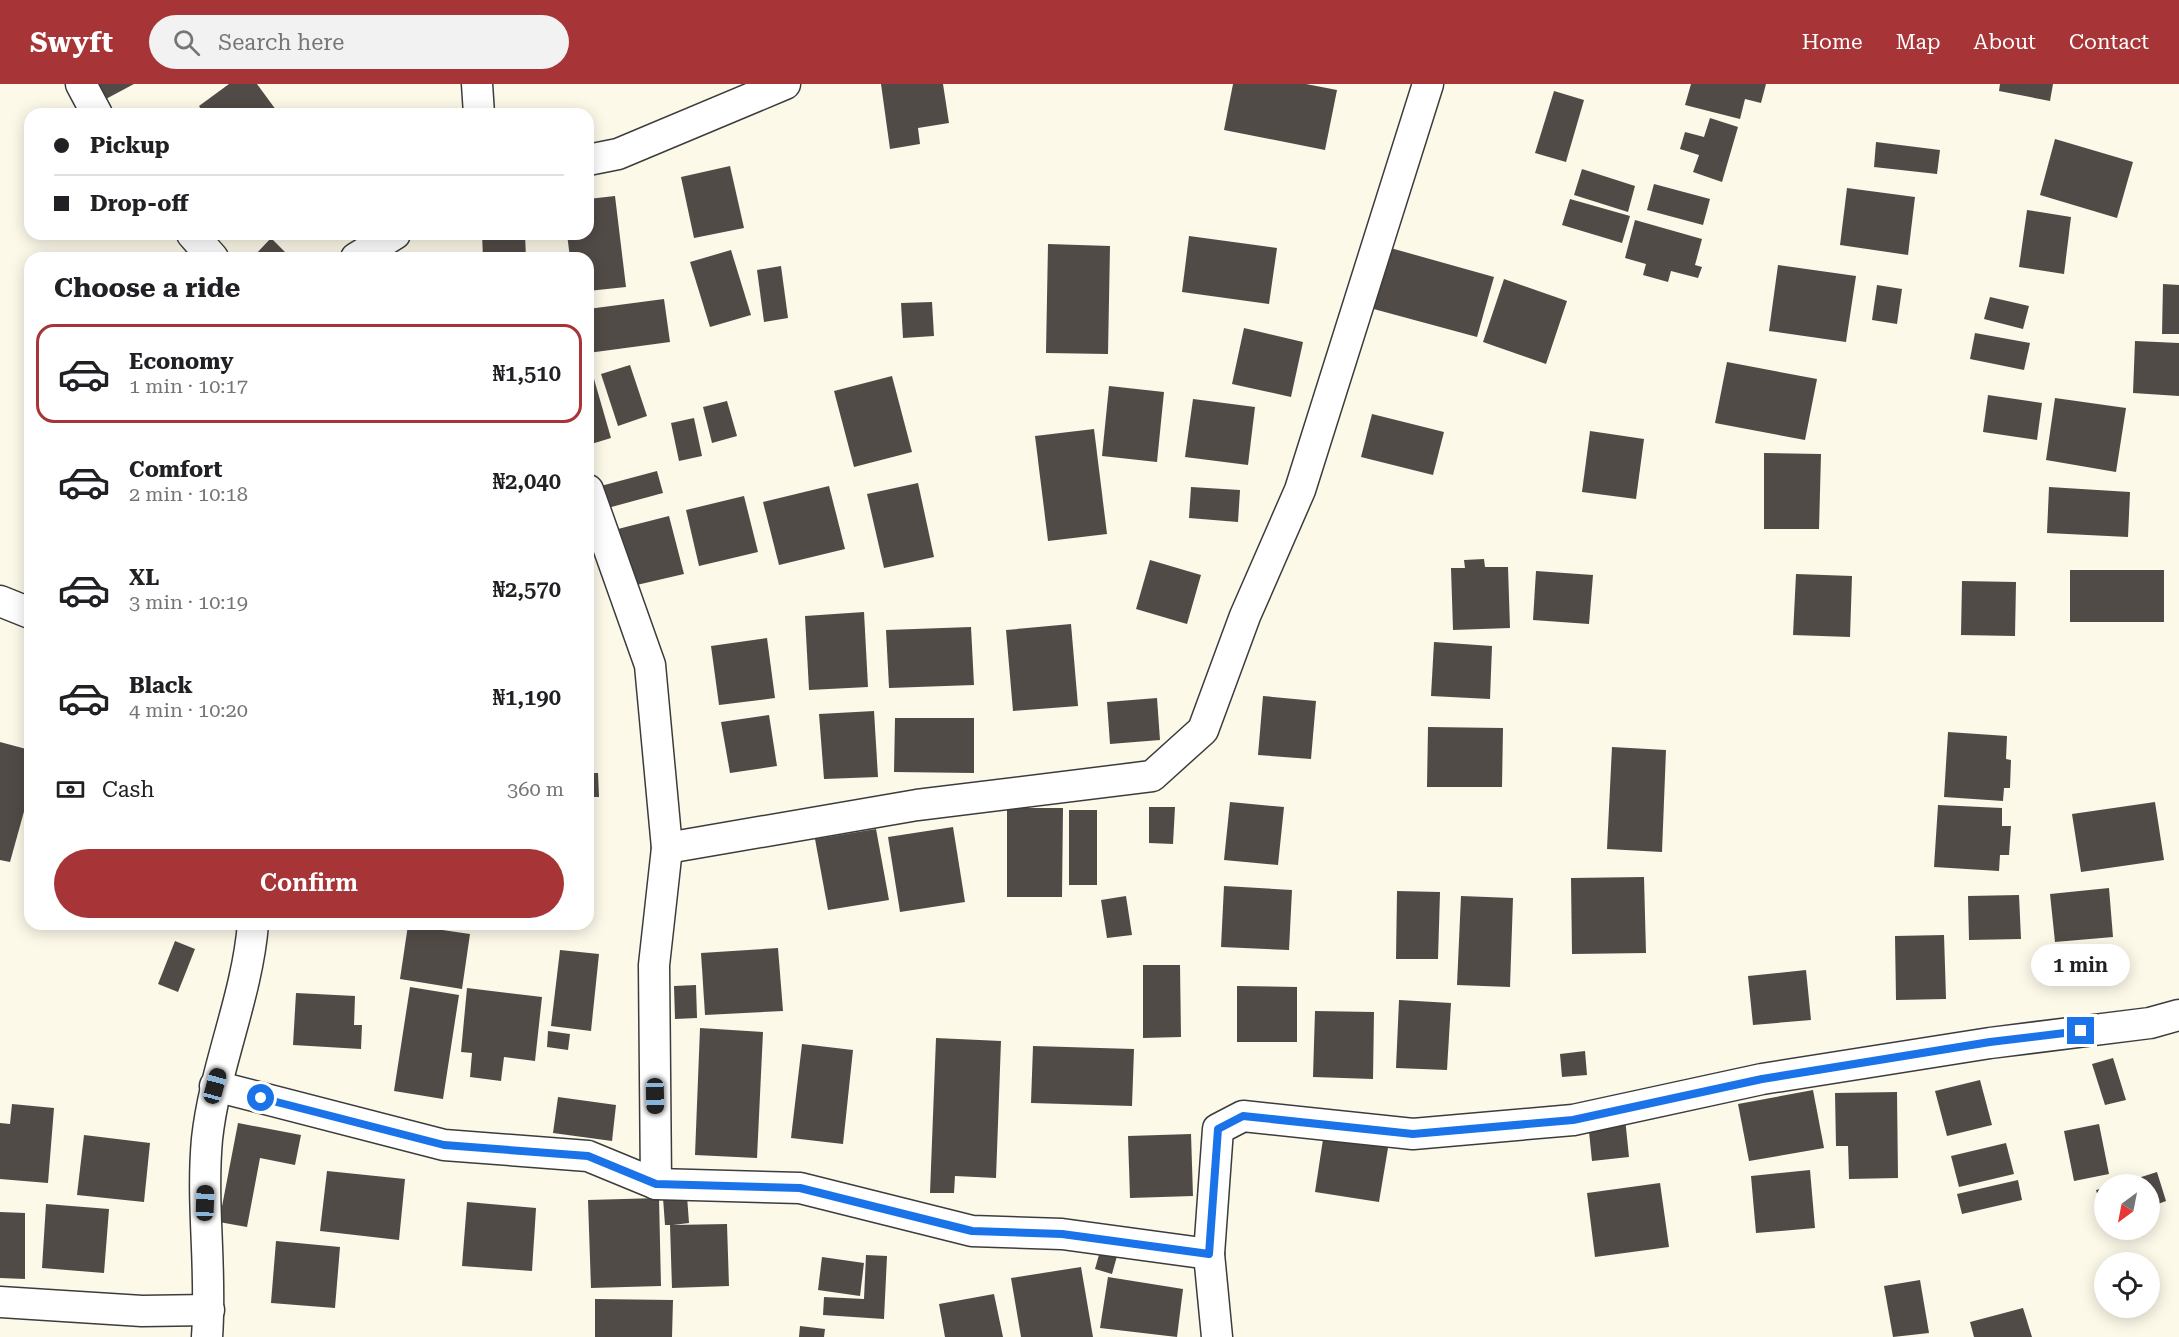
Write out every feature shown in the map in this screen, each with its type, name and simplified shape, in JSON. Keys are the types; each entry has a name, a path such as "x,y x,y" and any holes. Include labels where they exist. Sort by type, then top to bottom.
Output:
{"street":[{"path":"81,84 94,108"},
{"path":"477,84 479,108"},
{"path":"594,159 618,154 784,84"},
{"path":"667,849 917,805 1152,776 1203,730 1245,616 1300,490 1428,84"},
{"path":"197,240 208,252"},
{"path":"366,252 385,240"},
{"path":"594,507 650,665 667,849 654,964 656,1184"},
{"path":"0,601 24,611"},
{"path":"0,1302 142,1311 208,1323 207,1140 215,1086 250,956 252,930"},
{"path":"1217,1337 1209,1254 1218,1129 1243,1116 1413,1134 1573,1120 1762,1079 1990,1042 2150,1023 2179,1015"},
{"path":"215,1086 444,1145 588,1156 656,1184 800,1188 972,1231 1062,1234 1209,1254"}],"building":[{"path":"95,84 134,84 104,100"},
{"path":"229,84 257,84 275,108 200,108 199,106"},
{"path":"881,84 943,84 949,123 918,128 920,144 890,149"},
{"path":"1233,84 1306,84 1337,90 1325,150 1224,130"},
{"path":"1691,84 1766,84 1761,103 1745,99 1740,119 1685,105"},
{"path":"2000,84 2053,84 2050,101 1999,91"},
{"path":"1554,91 1584,100 1566,162 1535,153"},
{"path":"1710,118 1738,127 1722,182 1693,172 1699,155 1680,149 1685,132 1704,137"},
{"path":"2055,139 2133,162 2117,218 2040,195"},
{"path":"1876,142 1940,150 1937,174 1874,167"},
{"path":"730,166 744,228 694,238 681,177"},
{"path":"1582,169 1635,186 1628,212 1574,195"},
{"path":"1654,184 1710,199 1703,225 1647,210"},
{"path":"1847,188 1915,197 1908,255 1840,245"},
{"path":"615,196 626,287 594,290 594,252 569,252 568,240 594,240 594,198"},
{"path":"1570,199 1630,216 1622,243 1562,225"},
{"path":"2027,210 2071,217 2064,274 2019,267"},
{"path":"1635,220 1702,239 1695,265 1702,267 1698,278 1671,271 1668,282 1643,275 1646,264 1625,258"},
{"path":"1189,236 1277,248 1269,304 1182,292"},
{"path":"269,240 273,240 285,252 258,252"},
{"path":"482,240 525,240 526,252 483,252"},
{"path":"1048,244 1110,246 1108,354 1046,353"},
{"path":"1387,247 1494,277 1477,337 1370,308"},
{"path":"731,250 751,315 710,327 690,262"},
{"path":"1778,265 1856,276 1846,342 1769,331"},
{"path":"781,266 788,318 764,322 757,270"},
{"path":"1504,279 1567,301 1546,364 1483,342"},
{"path":"2163,284 2179,285 2179,334 2162,334"},
{"path":"1877,285 1902,289 1897,324 1872,320"},
{"path":"1990,297 2029,306 2023,329 1984,319"},
{"path":"664,299 670,342 594,352 594,308"},
{"path":"932,302 934,336 903,338 901,303"},
{"path":"1244,328 1303,342 1291,397 1232,384"},
{"path":"1975,333 2030,343 2024,370 1970,359"},
{"path":"2135,341 2179,343 2179,396 2133,393"},
{"path":"1727,362 1817,379 1805,440 1715,423"},
{"path":"630,365 647,416 618,426 601,374"},
{"path":"892,376 912,452 854,467 834,391"},
{"path":"594,379 611,438 594,443"},
{"path":"1109,386 1164,392 1157,462 1102,456"},
{"path":"1988,395 2042,403 2037,440 1983,432"},
{"path":"2055,398 2126,408 2116,472 2046,460"},
{"path":"1193,399 1255,407 1248,465 1185,457"},
{"path":"727,401 737,436 712,443 703,407"},
{"path":"1372,414 1444,432 1433,475 1361,457"},
{"path":"694,418 702,456 679,461 671,423"},
{"path":"1094,429 1107,534 1048,541 1035,436"},
{"path":"1590,431 1644,439 1636,499 1582,492"},
{"path":"1764,453 1821,454 1819,529 1764,529"},
{"path":"657,471 663,493 604,509 597,487"},
{"path":"918,483 934,557 884,568 867,494"},
{"path":"829,486 845,549 779,565 763,502"},
{"path":"1191,487 1240,490 1238,522 1189,518"},
{"path":"2049,487 2130,492 2128,537 2047,533"},
{"path":"744,496 758,552 699,566 686,510"},
{"path":"669,516 684,574 628,587 614,530"},
{"path":"1484,559 1485,567 1508,567 1510,628 1453,630 1451,568 1465,568 1464,560"},
{"path":"1150,560 1201,575 1187,624 1136,609"},
{"path":"2070,570 2164,570 2164,622 2070,622"},
{"path":"1536,571 1593,575 1589,624 1533,620"},
{"path":"1796,574 1852,576 1850,637 1793,635"},
{"path":"1962,581 2016,582 2015,636 1961,635"},
{"path":"864,612 868,687 809,690 805,616"},
{"path":"1071,624 1078,706 1013,711 1006,630"},
{"path":"971,627 974,685 889,688 886,630"},
{"path":"767,638 775,698 719,705 711,646"},
{"path":"1434,642 1492,646 1490,699 1431,696"},
{"path":"1263,696 1316,701 1311,759 1258,755"},
{"path":"1157,698 1160,740 1110,744 1107,702"},
{"path":"874,711 878,777 824,779 819,714"},
{"path":"769,715 777,766 730,773 721,722"},
{"path":"895,718 974,718 974,773 894,772"},
{"path":"1428,727 1503,728 1502,787 1427,787"},
{"path":"1948,732 2007,736 2006,759 2011,760 2010,788 2004,788 2003,801 1944,797"},
{"path":"0,742 24,748 24,812 10,862 0,860"},
{"path":"1612,747 1666,750 1662,852 1607,849"},
{"path":"594,773 598,773 599,797 594,797"},
{"path":"1230,802 1284,807 1278,865 1224,860"},
{"path":"2155,802 2164,860 2081,872 2072,814"},
{"path":"1938,805 2002,808 2002,826 2011,826 2009,855 2000,855 1999,871 1934,867"},
{"path":"1149,807 1175,807 1173,844 1149,843"},
{"path":"1007,808 1063,808 1062,897 1007,897"},
{"path":"1069,810 1097,810 1097,885 1069,885"},
{"path":"953,827 965,902 900,912 888,837"},
{"path":"876,829 889,900 828,910 815,839"},
{"path":"1644,877 1646,953 1572,954 1571,878"},
{"path":"1224,886 1292,890 1289,950 1221,947"},
{"path":"2109,888 2113,937 2055,942 2050,894"},
{"path":"1397,891 1440,892 1438,959 1396,959"},
{"path":"2019,895 2021,939 1969,940 1968,896"},
{"path":"1126,896 1132,935 1107,938 1101,900"},
{"path":"1461,896 1513,898 1510,987 1457,985"},
{"path":"407,930 442,930 470,934 462,989 400,979"},
{"path":"1944,935 1946,999 1896,1000 1895,936"},
{"path":"175,941 195,949 178,992 158,984"},
{"path":"778,948 783,1011 705,1015 701,953"},
{"path":"560,950 599,954 591,1031 551,1026"},
{"path":"1143,965 1180,965 1181,1037 1143,1038"},
{"path":"1806,970 1811,1020 1753,1025 1748,976"},
{"path":"696,985 697,1018 675,1019 674,986"},
{"path":"1237,986 1297,987 1297,1042 1237,1042"},
{"path":"410,987 459,995 443,1099 394,1091"},
{"path":"467,988 542,997 535,1061 504,1057 501,1081 470,1077 472,1053 461,1052"},
{"path":"296,993 355,996 354,1025 362,1025 361,1049 293,1045"},
{"path":"1399,1000 1451,1003 1447,1070 1396,1068"},
{"path":"1315,1011 1374,1012 1373,1079 1313,1077"},
{"path":"700,1028 763,1032 757,1158 695,1155"},
{"path":"548,1031 570,1034 568,1050 547,1047"},
{"path":"936,1038 1001,1041 996,1178 955,1176 954,1193 930,1193"},
{"path":"802,1044 853,1050 843,1144 791,1138"},
{"path":"1033,1046 1134,1049 1132,1106 1031,1103"},
{"path":"1585,1051 1587,1075 1562,1077 1560,1054"},
{"path":"2113,1058 2126,1100 2105,1105 2092,1064"},
{"path":"1980,1080 1992,1125 1947,1136 1935,1091"},
{"path":"1813,1090 1824,1148 1749,1161 1738,1104"},
{"path":"1897,1092 1898,1178 1849,1179 1848,1146 1836,1146 1835,1093"},
{"path":"558,1097 616,1105 612,1141 553,1133"},
{"path":"12,1104 54,1108 48,1183 0,1179 0,1123 10,1124"},
{"path":"1625,1118 1629,1157 1592,1161 1588,1122"},
{"path":"238,1123 301,1135 295,1165 260,1158 247,1227 219,1222"},
{"path":"2099,1124 2109,1174 2094,1174 2094,1177 2074,1181 2064,1131"},
{"path":"1325,1126 1390,1136 1379,1202 1315,1192"},
{"path":"1191,1134 1193,1196 1130,1198 1128,1136"},
{"path":"84,1135 150,1143 144,1202 77,1195"},
{"path":"2006,1143 2014,1174 1959,1187 1951,1156"},
{"path":"1810,1170 1815,1228 1756,1233 1751,1176"},
{"path":"327,1171 405,1179 399,1240 320,1231"},
{"path":"2018,1180 2022,1200 1962,1214 1957,1194"},
{"path":"2160,1182 2166,1201 2160,1203"},
{"path":"1660,1183 1669,1247 1595,1257 1587,1193"},
{"path":"687,1196 689,1223 673,1225 727,1224 729,1286 672,1288 670,1225 665,1225 663,1198"},
{"path":"659,1198 661,1286 591,1288 588,1200"},
{"path":"467,1202 536,1208 532,1271 462,1266"},
{"path":"46,1204 109,1209 104,1273 42,1268"},
{"path":"0,1212 25,1213 25,1279 0,1278"},
{"path":"276,1241 340,1247 335,1308 271,1303"},
{"path":"1102,1244 1119,1249 1112,1274 1095,1269"},
{"path":"866,1255 887,1256 884,1319 823,1315 824,1297 864,1299"},
{"path":"822,1257 864,1263 860,1296 818,1290"},
{"path":"1081,1267 1093,1337 1021,1337 1011,1278"},
{"path":"1108,1277 1183,1289 1177,1337 1100,1328"},
{"path":"1920,1280 1929,1333 1893,1337 1884,1286"},
{"path":"994,1294 1003,1337 945,1337 939,1304"},
{"path":"595,1299 673,1300 672,1337 595,1337"},
{"path":"2023,1308 2032,1337 1974,1337 1970,1322"},
{"path":"800,1326 825,1329 824,1337 799,1337"}],"route":[{"path":"261,1098 444,1145 588,1156 656,1184 800,1188 972,1231 1062,1234 1209,1254 1218,1129 1243,1116 1413,1134 1573,1120 1762,1079 1990,1042 2081,1031"}]}
